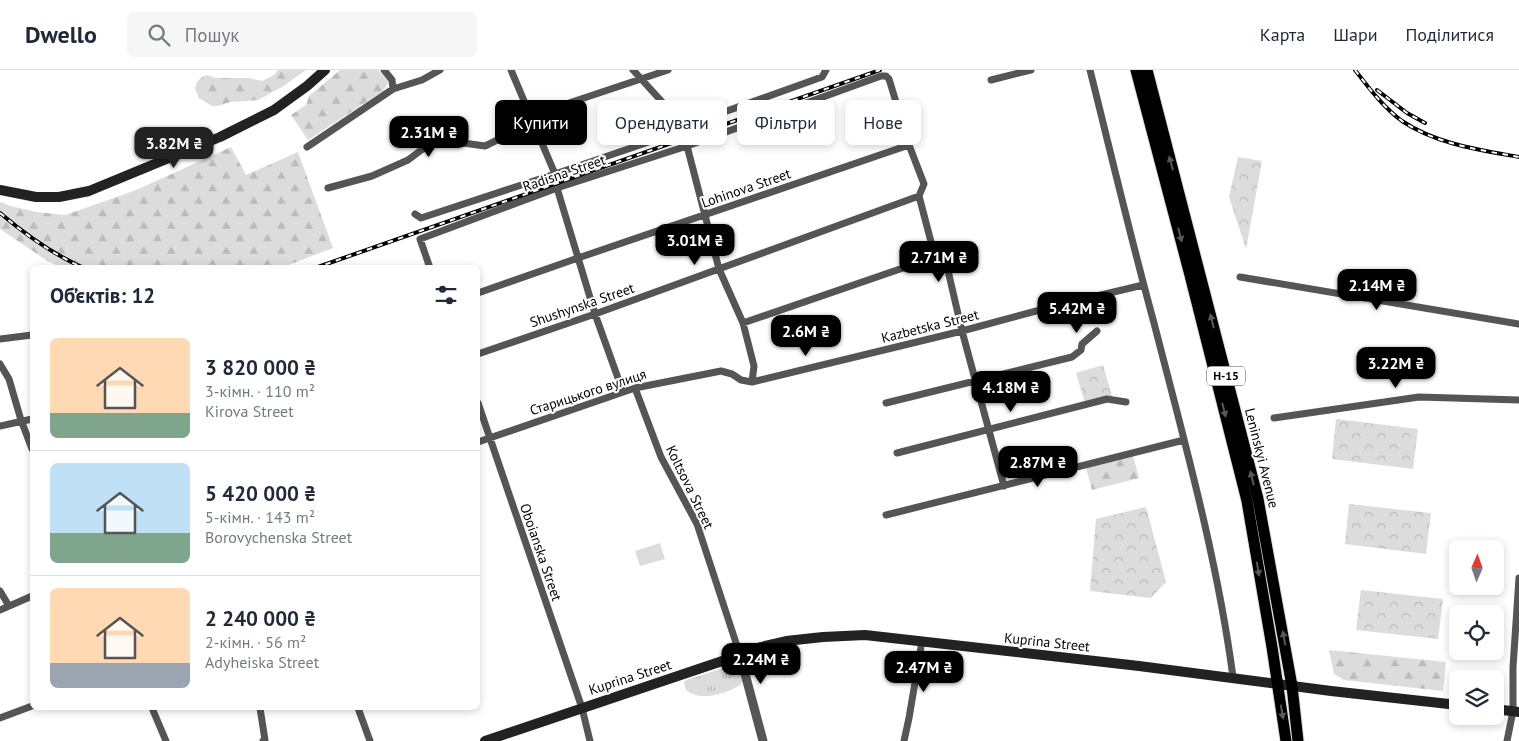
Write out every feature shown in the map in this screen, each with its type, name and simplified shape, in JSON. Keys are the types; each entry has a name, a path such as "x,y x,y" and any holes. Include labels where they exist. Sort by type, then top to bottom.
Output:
{"main road":[{"path":"0,190 36,197 59,197 89,191 220,137 274,110 308,86 325,70"},
{"name":"Leninskyi Avenue","path":"1136,70 1247,501 1271,638 1286,741"},
{"name":"Leninskyi Avenue","path":"1147,70 1258,499 1292,686 1298,741"},
{"name":"Kuprina Street","path":"485,741 761,647 823,637 865,635 1449,704"}],"street":[{"path":"384,70 392,80 393,90"},
{"path":"307,147 393,90 422,80 440,70"},
{"path":"511,70 523,100"},
{"path":"633,70 660,100"},
{"path":"580,100 668,70"},
{"name":"Radisna Street","path":"727,111 822,77 826,70"},
{"path":"991,80 1031,70"},
{"path":"1090,70 1143,285 1198,494 1228,638 1233,677"},
{"name":"Radisna Street","path":"429,265 420,239 559,187 686,146 881,76 886,76 889,79 895,100"},
{"path":"328,188 372,176 408,160 428,145 456,142 485,146 495,141"},
{"path":"542,145 555,174"},
{"name":"Radisna Street","path":"415,214 421,218 640,145"},
{"path":"908,145 924,184 919,196 935,257"},
{"name":"Lohinova Street","path":"480,292 908,145"},
{"path":"686,146 719,269 743,323 754,366 752,382"},
{"path":"559,187 595,314 623,392"},
{"name":"Shushynska Street","path":"480,353 595,314 919,196"},
{"path":"743,323 935,257 946,262 987,430 1004,486"},
{"path":"1240,277 1519,324"},
{"name":"Kazbetska Street","path":"752,382 962,332 1055,306 1143,285"},
{"path":"886,404 1072,357 1081,350 1082,344 1097,332"},
{"path":"0,339 30,335"},
{"path":"0,364 9,379 30,444"},
{"name":"Старицького вулиця","path":"480,441 635,388 721,371 732,374 741,380 752,382"},
{"name":"Koltsova Street","path":"635,388 661,457 697,524 740,655"},
{"path":"1274,418 1419,397 1519,400"},
{"path":"897,453 1107,399 1126,402"},
{"name":"Oboianska Street","path":"480,409 582,708"},
{"path":"0,426 30,419"},
{"path":"886,515 1184,440"},
{"path":"1507,741 1516,712 1519,578"},
{"path":"0,591 9,606"},
{"path":"0,610 30,597"},
{"path":"904,741 922,641"},
{"path":"740,655 763,741"},
{"path":"0,718 30,707"},
{"name":"Kuprina Street","path":"582,708 590,741"},
{"path":"153,710 166,741"},
{"path":"260,710 265,740 263,741"},
{"path":"359,710 370,741"}],"green space":[{"path":"278,70 306,70 282,87 258,100 230,102 212,106 199,98 195,89 197,82 207,75 215,78 248,78 262,81 274,75"},
{"path":"340,70 378,70 389,82 383,91 308,140 291,115 306,105 309,96"},
{"path":"231,147 246,175 298,152 333,248 288,265 56,265 0,229 0,202 37,212 65,215 134,191"},
{"path":"1238,157 1262,161 1246,249 1229,197"},
{"path":"1103,365 1112,396 1085,403 1076,373"},
{"path":"1336,419 1418,429 1413,469 1332,459"},
{"path":"1133,456 1139,478 1092,490 1086,468"},
{"path":"1349,504 1431,513 1426,554 1345,544"},
{"path":"1146,507 1166,582 1151,598 1090,591 1096,519"},
{"path":"660,543 665,559 640,566 635,551"},
{"path":"1361,590 1443,599 1438,639 1356,630"},
{"path":"1329,650 1446,662 1443,691 1344,680 1334,674"},
{"path":"730,666 741,672 743,678 741,684 735,688 710,696 697,695 686,690 684,683 686,680"}],"railway":[{"path":"324,265 880,70"},
{"path":"1355,70 1389,110 1415,129 1444,141 1519,157"},
{"path":"1377,90 1407,113 1425,123"},
{"path":"0,213 40,244 78,265"}]}
